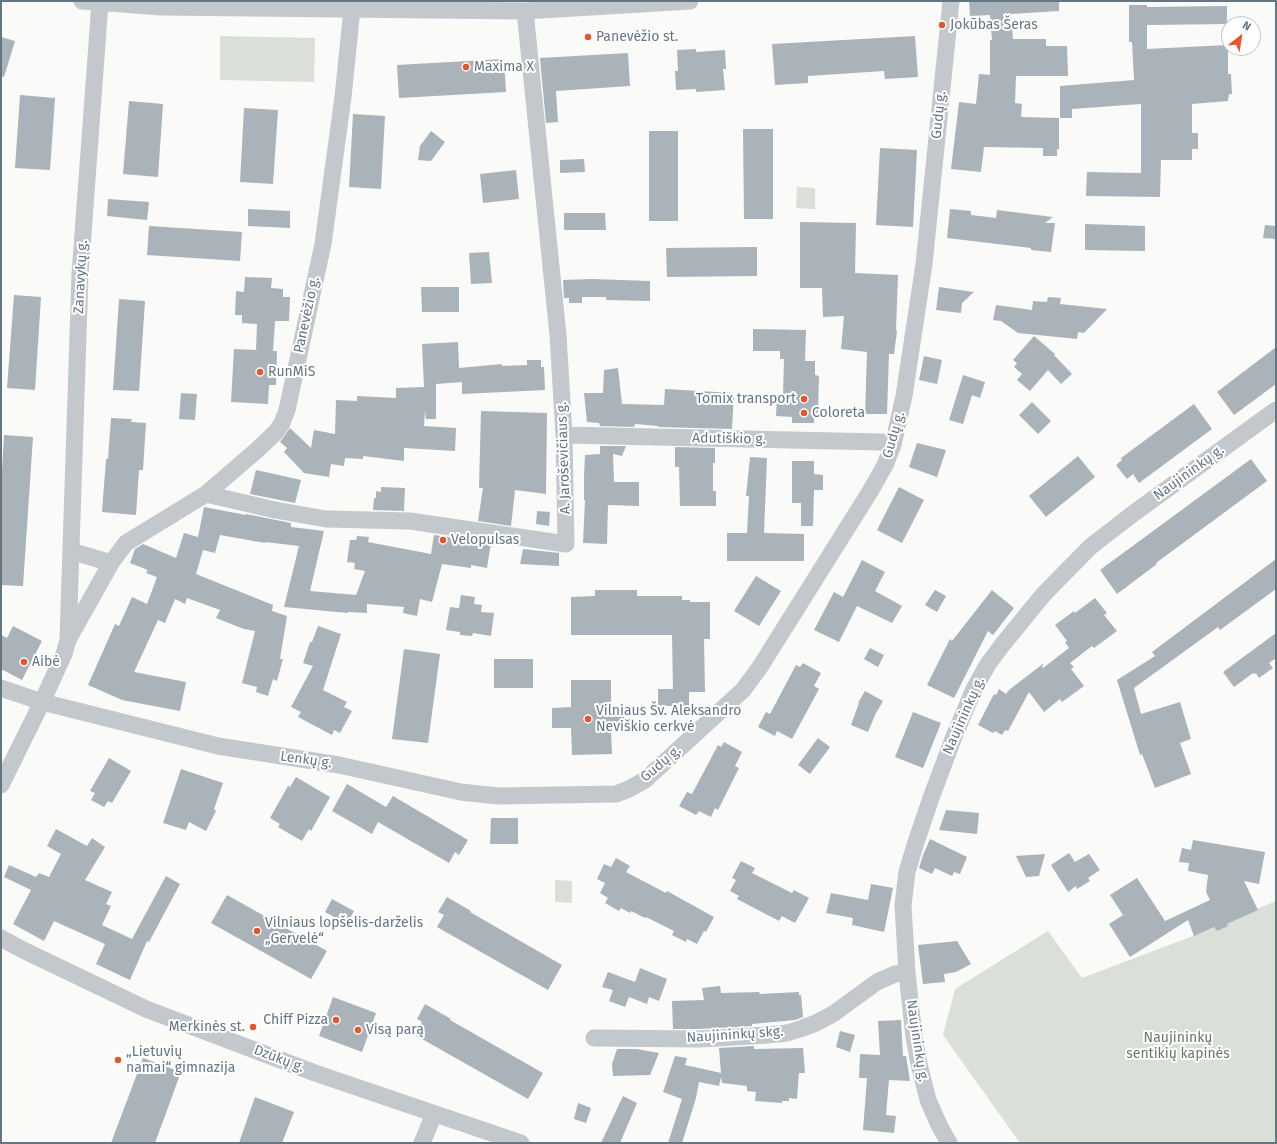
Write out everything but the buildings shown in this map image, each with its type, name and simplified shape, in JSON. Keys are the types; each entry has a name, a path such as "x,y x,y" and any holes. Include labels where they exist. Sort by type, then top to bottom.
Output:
{"street":[{"path":"82,1 161,7 525,11 690,1"},
{"name":"Gudų g.","path":"616,794 645,780 743,690 760,667 871,490 885,465 893,445 905,389 924,264 951,1"},
{"name":"Zanavykų g.","path":"71,551 80,274 100,3"},
{"name":"Panevėžio g.","path":"1,785 42,702 64,654 68,640 111,563 126,543 206,494 257,450 276,432 282,423 287,410 323,244 343,98 352,8"},
{"name":"A. Jaroševičiaus g.","path":"206,494 275,510 326,519 410,521 566,544 564,435 558,335 525,11"},
{"name":"Naujininkų g.","path":"949,1143 928,1100 914,1037 907,973 903,905 907,872 930,798 974,689 988,664 1003,644 1044,595 1090,547 1134,513 1276,410"},
{"name":"Adutiškio g.","path":"564,435 882,442 893,445"},
{"path":"71,551 111,563"},
{"name":"Panevėžio g.","path":"68,640 71,551"},
{"name":"Lenkų g.","path":"1,688 42,702 218,746 339,765 461,792 498,796 616,794"},
{"name":"Dzūkų g.","path":"1,938 146,1009 315,1073 521,1143"},
{"name":"Naujininkų skg.","path":"594,1038 700,1039 768,1035 787,1032 805,1027 834,1014 877,982 895,974 907,973"},
{"path":"422,1143 434,1114"}],"green space":[{"path":"220,36 315,38 314,82 220,80"},
{"path":"797,187 815,188 815,209 796,208"},
{"path":"555,880 572,881 572,903 555,902"},
{"name":"Naujininkų sentikių kapinės","path":"1276,901 1276,1143 1020,1143 943,1035 955,989 1048,931 1082,978 1214,927 1217,931 1227,926 1227,924"}],"place":[{"name":"Jokūbas Šeras","path":"942,25"},
{"name":"Panevėžio st.","path":"588,37"},
{"name":"Maxima X","path":"466,67"},
{"name":"RunMiS","path":"260,372"},
{"name":"Tomix transport","path":"804,399"},
{"name":"Coloreta","path":"804,413"},
{"name":"Velopulsas","path":"443,540"},
{"name":"Aibė","path":"24,662"},
{"name":"Vilniaus Šv. Aleksandro Neviškio cerkvė","path":"588,719"},
{"name":"Vilniaus lopšelis-darželis „Gervelė“","path":"257,931"},
{"name":"Chiff Pizza","path":"336,1020"},
{"name":"Merkinės st.","path":"253,1027"},
{"name":"Visą parą","path":"358,1030"},
{"name":"„Lietuvių namai“ gimnazija","path":"118,1060"}]}
